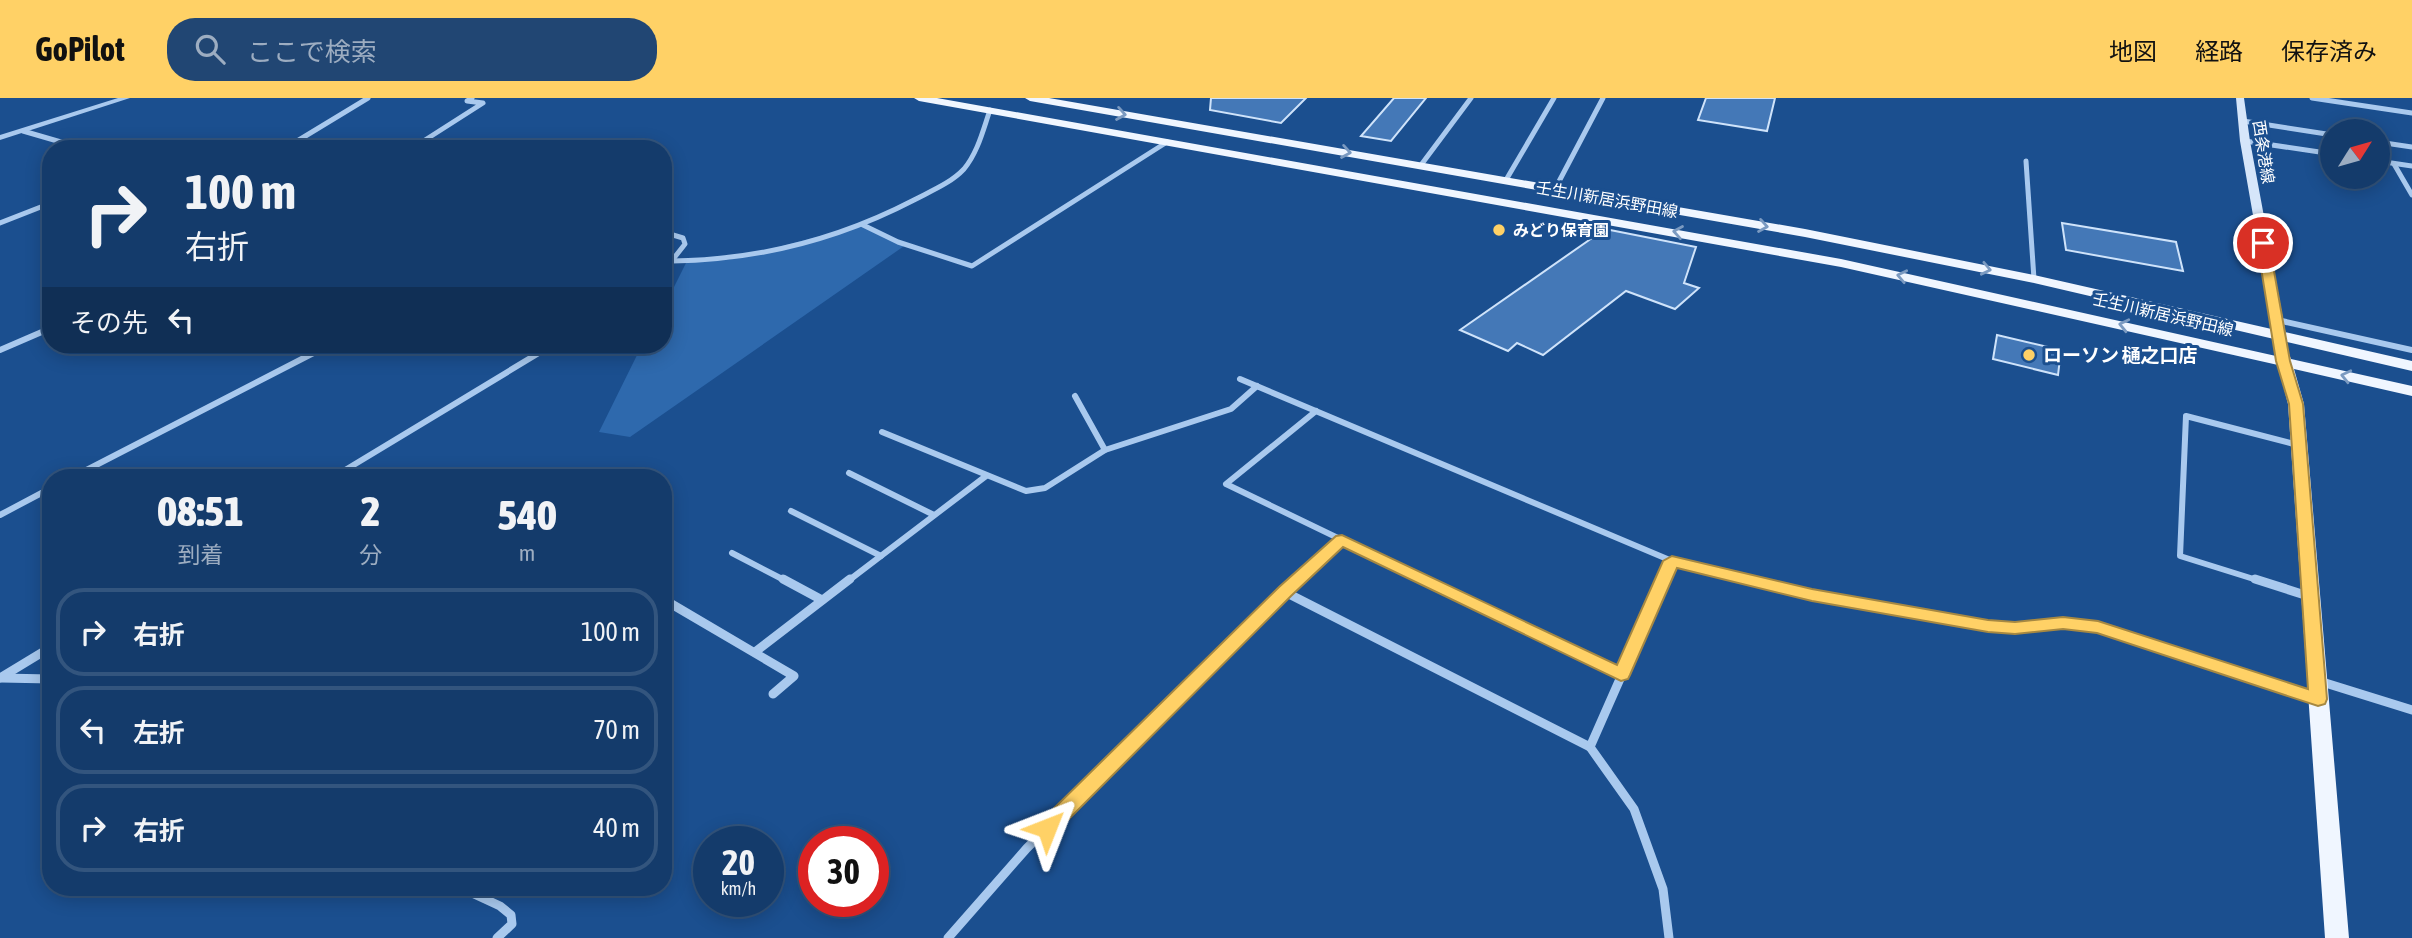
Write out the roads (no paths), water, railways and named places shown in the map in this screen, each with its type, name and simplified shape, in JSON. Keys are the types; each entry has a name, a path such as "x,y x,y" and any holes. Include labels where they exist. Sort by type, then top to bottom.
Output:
{"main road":[{"name":"壬生川新居浜野田線","path":"919,98 1841,262 2412,391"},
{"name":"壬生川新居浜野田線","path":"1030,98 1805,233 2278,327 2412,366"},
{"name":"西条港線","path":"2240,98 2245,141 2278,327"},
{"path":"2278,327 2283,361 2296,404 2337,938"}],"street":[{"path":"0,138 126,98"},
{"path":"299,140 368,98"},
{"path":"425,140 483,103 467,101 472,98"},
{"path":"1421,165 1471,98"},
{"path":"1506,180 1554,98"},
{"path":"1555,189 1603,98"},
{"path":"2312,98 2412,113"},
{"path":"672,261 728,260 863,225 936,188 964,169 976,149 990,110"},
{"path":"2243,121 2320,133"},
{"path":"23,131 54,140"},
{"path":"2245,141 2320,152"},
{"path":"863,225 898,242 972,266 1167,142"},
{"path":"2390,144 2412,147"},
{"path":"2026,161 2034,279"},
{"path":"2390,162 2412,166"},
{"path":"2394,163 2412,195"},
{"path":"0,223 42,207"},
{"path":"672,235 683,239 685,244 672,261"},
{"path":"2278,327 2412,350"},
{"path":"0,350 42,332"},
{"path":"88,469 312,354"},
{"path":"347,469 537,354"},
{"path":"1240,379 1672,561 1812,595 1988,626 2015,628 2063,623 2098,627 2318,690 2412,710"},
{"path":"882,432 1026,491 1045,488 1105,450 1231,409 1256,386"},
{"path":"1075,396 1105,450"},
{"path":"1316,411 1226,484 1621,675"},
{"path":"2299,445 2186,416 2180,556 2311,597"},
{"path":"849,473 934,515"},
{"path":"755,652 986,476"},
{"path":"0,514 42,493"},
{"path":"791,511 881,556"},
{"path":"948,938 1027,848 1285,592 1342,540"},
{"path":"732,553 822,600"},
{"path":"1590,747 1672,561"},
{"path":"1285,592 1590,747 1634,809 1663,889 1669,938"},
{"path":"672,604 794,676 773,694"},
{"path":"0,678 42,652"},
{"path":"0,678 42,679"},
{"path":"478,896 512,915 512,924 497,938"}],"place":[{"name":"みどり保育園","path":"1499,230"},
{"name":"ローソン 樋之口店","path":"2029,355"}]}
